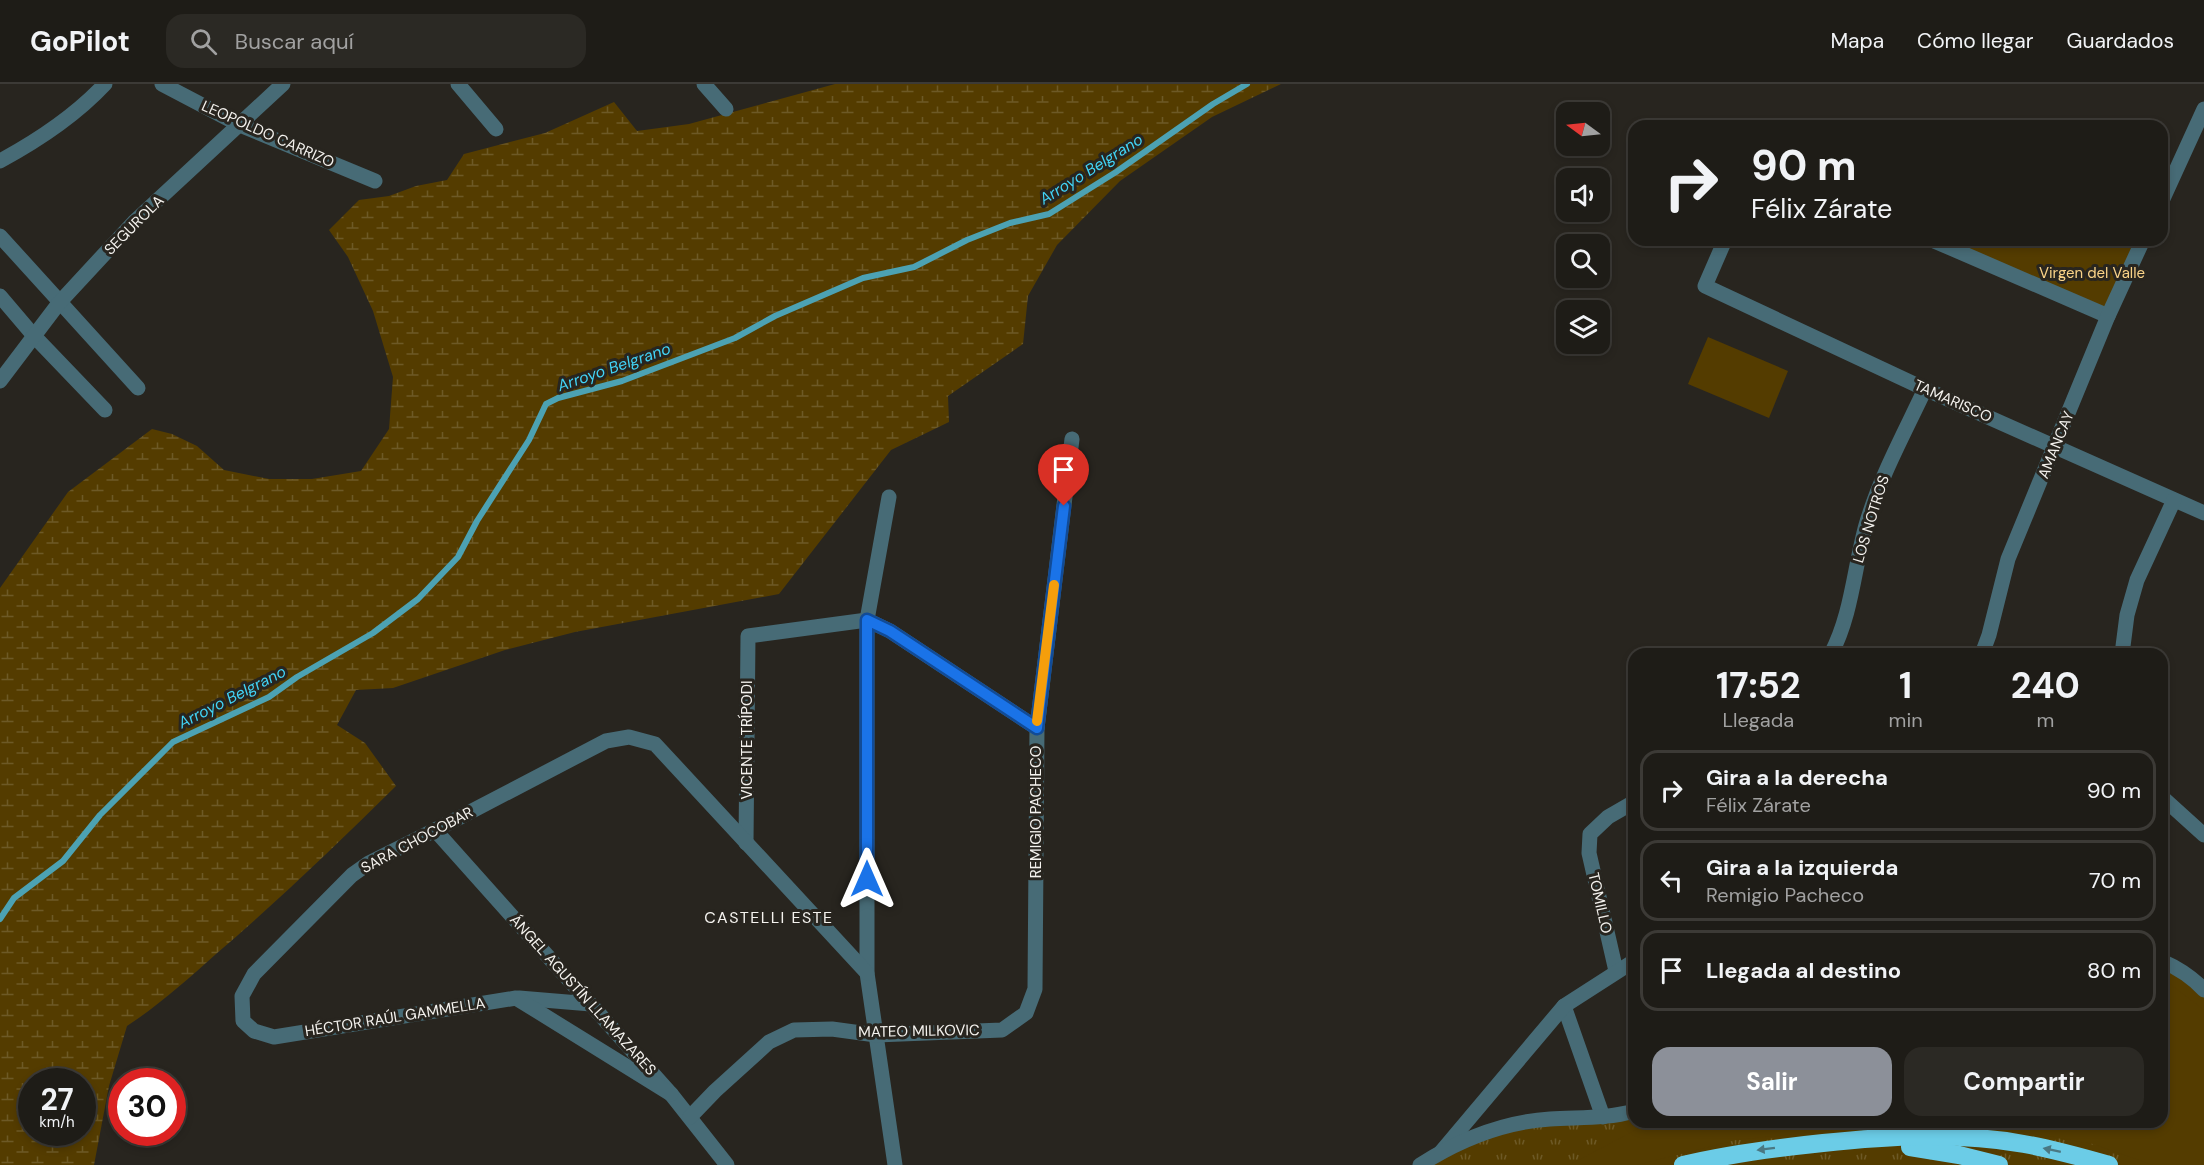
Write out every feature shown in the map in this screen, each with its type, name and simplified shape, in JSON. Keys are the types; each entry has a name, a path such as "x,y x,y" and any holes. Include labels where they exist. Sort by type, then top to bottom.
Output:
{"highway":[{"path":"1683,1165 1745,1151 1869,1138 1912,1137 1977,1139 2023,1144 2109,1165"},
{"path":"1824,1143 1921,1148 1999,1165"}],"street":[{"path":"0,161 24,148 93,98 105,84"},
{"name":"LEOPOLDO CARRIZO","path":"162,84 240,125 375,181"},
{"name":"SEGUROLA","path":"0,381 59,303 134,222 283,84"},
{"path":"458,84 496,129"},
{"path":"704,84 726,109"},
{"path":"2168,188 2204,110"},
{"path":"0,236 138,388"},
{"name":"TAMARISCO","path":"1722,246 1705,285 1925,389 2204,513"},
{"path":"1946,246 2108,316"},
{"name":"AMANCAY","path":"1984,648 2008,560 2108,316 2141,246"},
{"path":"0,296 34,336 105,410"},
{"name":"LOS NOTROS","path":"1834,648 1840,638 1848,610 1860,547 1881,481 1925,389"},
{"name":"REMIGIO PACHECO","path":"1002,1030 1026,1013 1035,989 1037,728 1072,439"},
{"path":"889,497 867,620 867,973 895,1165"},
{"path":"2123,648 2127,615 2137,580 2174,500"},
{"path":"867,620 890,631 1037,728"},
{"name":"VICENTE TRÍPODI","path":"746,843 748,636 867,620"},
{"path":"1988,648 1989,635"},
{"name":"SARA CHOCOBAR","path":"274,1037 254,1030 243,1021 242,996 254,974 352,876 369,863 606,741 629,737 654,744 746,843"},
{"path":"2168,803 2204,836"},
{"name":"TOMILLO","path":"1616,971 1589,853 1590,834 1608,817 1628,805"},
{"name":"ÁNGEL AGUSTÍN LLAMAZARES","path":"435,830 671,1094 727,1165"},
{"path":"746,843 867,973"},
{"path":"1441,1152 1564,1006 1628,964"},
{"path":"2168,964 2201,980"},
{"path":"516,998 671,1094"},
{"name":"HÉCTOR RAÚL GAMMELLA","path":"274,1037 516,998 591,1004"},
{"path":"1564,1006 1603,1117"},
{"name":"MATEO MILKOVIC","path":"690,1118 715,1091 768,1042 794,1030 832,1029 876,1035 1002,1030"},
{"path":"1420,1165 1441,1152 1483,1133 1522,1121 1603,1117 1628,1112"}],"green space":[{"path":"835,84 1281,84 1212,117 1120,181 1057,245 1028,296 1023,344 948,396 949,422 891,450 779,594 575,632 505,650 393,688 356,690 337,725 365,743 396,786 262,914 173,992 127,1026 114,1068 108,1068 108,1091 94,1165 0,1165 0,588 68,492 152,429 172,434 197,446 224,470 269,479 312,479 361,471 389,429 393,377 373,311 348,257 329,230 359,200 389,196 416,186 447,180 464,154 545,133 614,102 637,131 689,124"},
{"name":"Virgen del Valle","path":"1946,246 2140,246 2108,316"},
{"path":"1708,337 1788,371 1769,418 1688,384"},
{"path":"2168,965 2204,990 2204,1165 1420,1165 1483,1133 1628,1112 1628,1128 2168,1128"},
{"path":"2168,983 2204,1010 2204,1165 2153,1165 2093,1144 2001,1128 2168,1128"},
{"path":"1640,1128 1853,1128 1736,1140 1637,1165 1569,1165"}],"waterway":[{"name":"Arroyo Belgrano","path":"0,919 14,898 63,861 100,815 173,742 269,697 297,677 373,633 418,599 458,557 477,521 529,440 546,404 558,398 622,381 735,338 775,316 863,278 914,267 967,240 1010,223 1049,214 1116,172 1213,104 1247,84"}],"slow traffic":[{"path":"1037,721 1054,585"}],"district":[{"name":"CASTELLI ESTE","path":"769,917"}],"route":[{"path":"867,879 867,620 890,631 1037,728 1064,506"}]}
